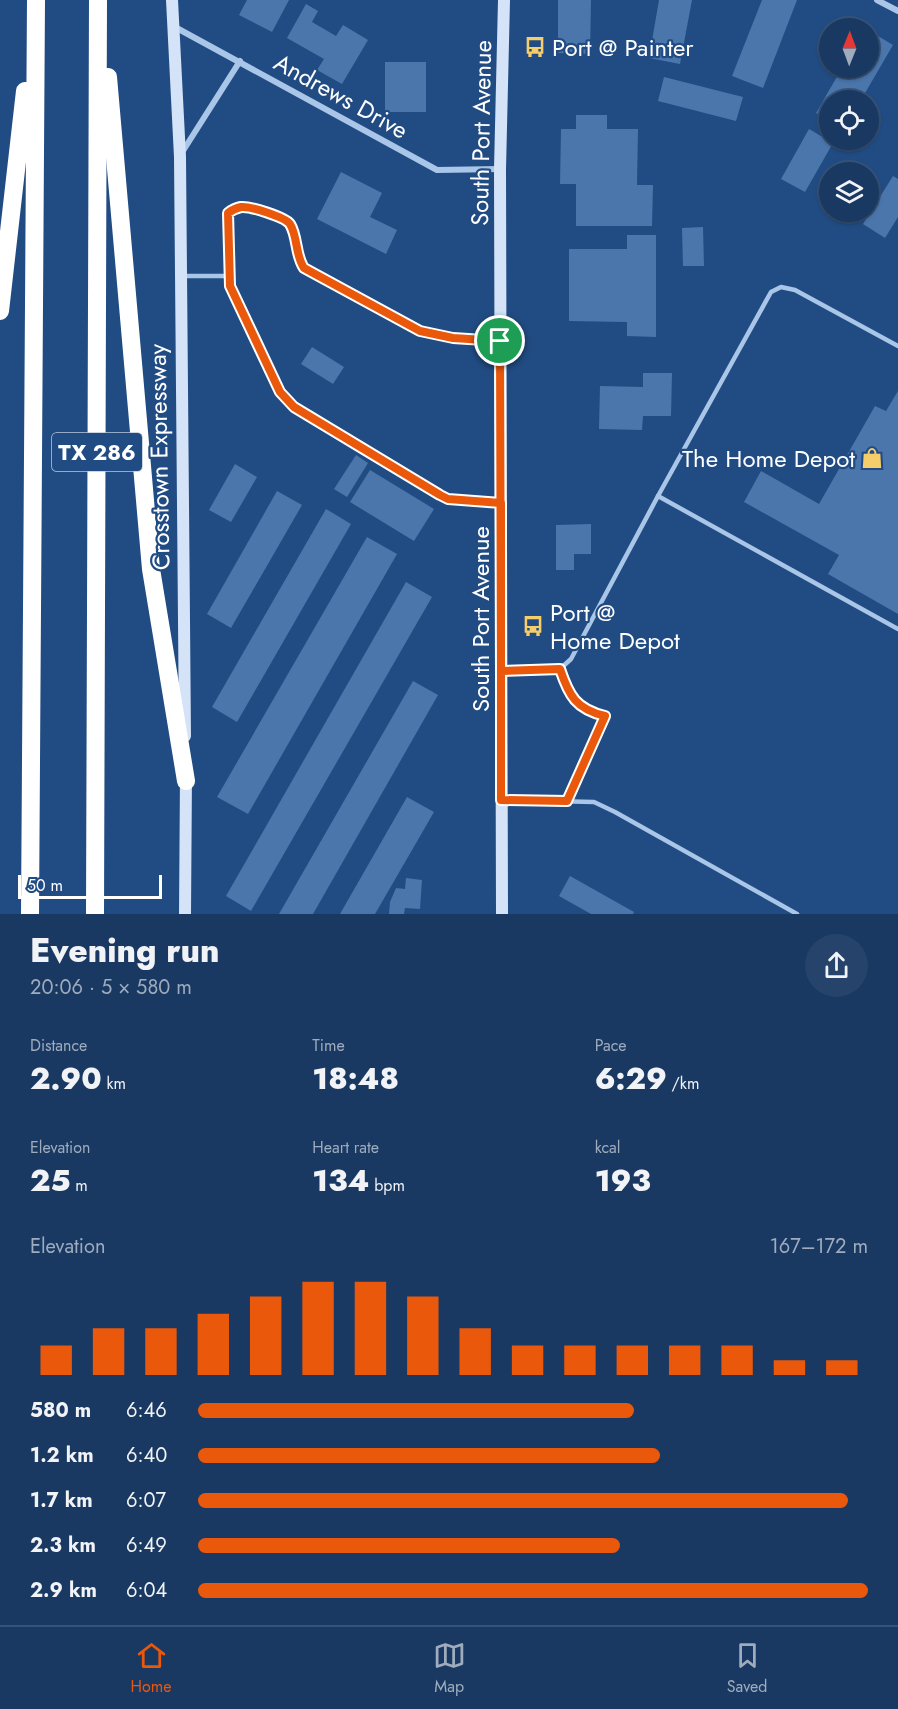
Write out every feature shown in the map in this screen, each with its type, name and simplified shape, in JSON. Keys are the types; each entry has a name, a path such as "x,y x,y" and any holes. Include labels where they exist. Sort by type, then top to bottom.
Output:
{"highway":[{"path":"0,311 36,0"},
{"name":"TX 286","path":"30,909 36,0"},
{"path":"100,0 151,569 186,782"},
{"name":"TX 286","path":"95,909 100,0"}],"main road":[{"name":"Crosstown Expressway","path":"172,0 180,157 186,782 185,914"},
{"name":"South Port Avenue","path":"502,914 500,169 504,0"}],"street":[{"path":"877,0 898,11"},
{"name":"Andrews Drive","path":"172,26 437,170 500,169"},
{"path":"180,157 240,61"}],"lane":[{"path":"500,341 453,338 420,331 304,268 299,260 291,226 286,220 249,207 235,209 228,213 230,286 280,392 294,407 448,499 501,503"},
{"path":"181,276 230,276"},
{"path":"501,671 560,669 571,659 771,292 781,287 795,290 898,346"},
{"path":"658,496 898,629"},
{"path":"560,669 568,693 588,712 605,716 567,801"},
{"path":"501,800 594,802 796,914"}],"building":[{"path":"247,0 289,0 272,32 239,15"},
{"path":"558,0 591,0 590,54 558,53"},
{"path":"659,0 692,0 680,64 649,58"},
{"path":"762,0 797,0 763,88 732,76"},
{"path":"306,4 318,11 312,22 336,36 343,25 368,40 342,84 317,70 324,59 287,38"},
{"path":"879,37 893,45 879,69"},
{"path":"385,62 426,62 426,112 385,112"},
{"path":"664,77 743,97 736,121 658,101"},
{"path":"836,78 874,78 867,90 829,90"},
{"path":"576,115 607,115 607,129 638,129 637,185 653,185 652,226 576,226 576,184 560,184 561,129 576,129"},
{"path":"809,129 819,135 819,150 829,150 822,162 819,162 819,168 805,192 781,179"},
{"path":"341,172 382,193 370,217 397,230 386,254 317,219"},
{"path":"893,176 898,179 898,217 885,238 863,224 864,222 879,222 879,198"},
{"path":"703,227 704,266 683,266 682,228"},
{"path":"627,235 656,235 656,337 627,336 627,322 569,321 569,249 627,249"},
{"path":"312,347 344,367 333,384 301,364"},
{"path":"643,373 672,373 671,416 643,416 642,430 599,429 600,386 643,387"},
{"name":"The Home Depot","path":"898,391 898,614 828,574 839,555 744,502 761,471 819,504 875,406 886,411"},
{"path":"356,455 368,463 347,497 334,489"},
{"path":"235,464 257,477 231,522 209,510"},
{"path":"370,470 434,509 414,541 350,502"},
{"path":"277,491 302,505 231,628 207,614"},
{"path":"326,509 351,524 237,722 212,707"},
{"path":"591,524 591,554 574,554 574,570 556,570 556,525"},
{"path":"367,537 397,554 248,814 217,797"},
{"path":"406,582 432,597 251,911 226,896"},
{"path":"413,681 438,695 313,914 279,914"},
{"path":"407,797 434,812 375,914 340,914"},
{"path":"570,876 634,912 633,914 591,914 559,896"},
{"path":"406,878 422,880 420,909 405,908 404,914 389,914 390,902 396,888 405,889"}],"place":[{"name":"Port @ Painter","path":"535,47"},
{"name":"The Home Depot","path":"872,458"},
{"name":"Port @ Home Depot","path":"533,626"}],"route":[{"path":"500,341 453,338 420,331 304,268 299,260 291,226 286,220 249,207 242,207 228,213 230,286 280,392 286,400 294,407 448,499 501,503 501,671 501,800 567,801 605,716 588,712 568,693 560,669 501,671 501,587 501,503 500,341"}]}
